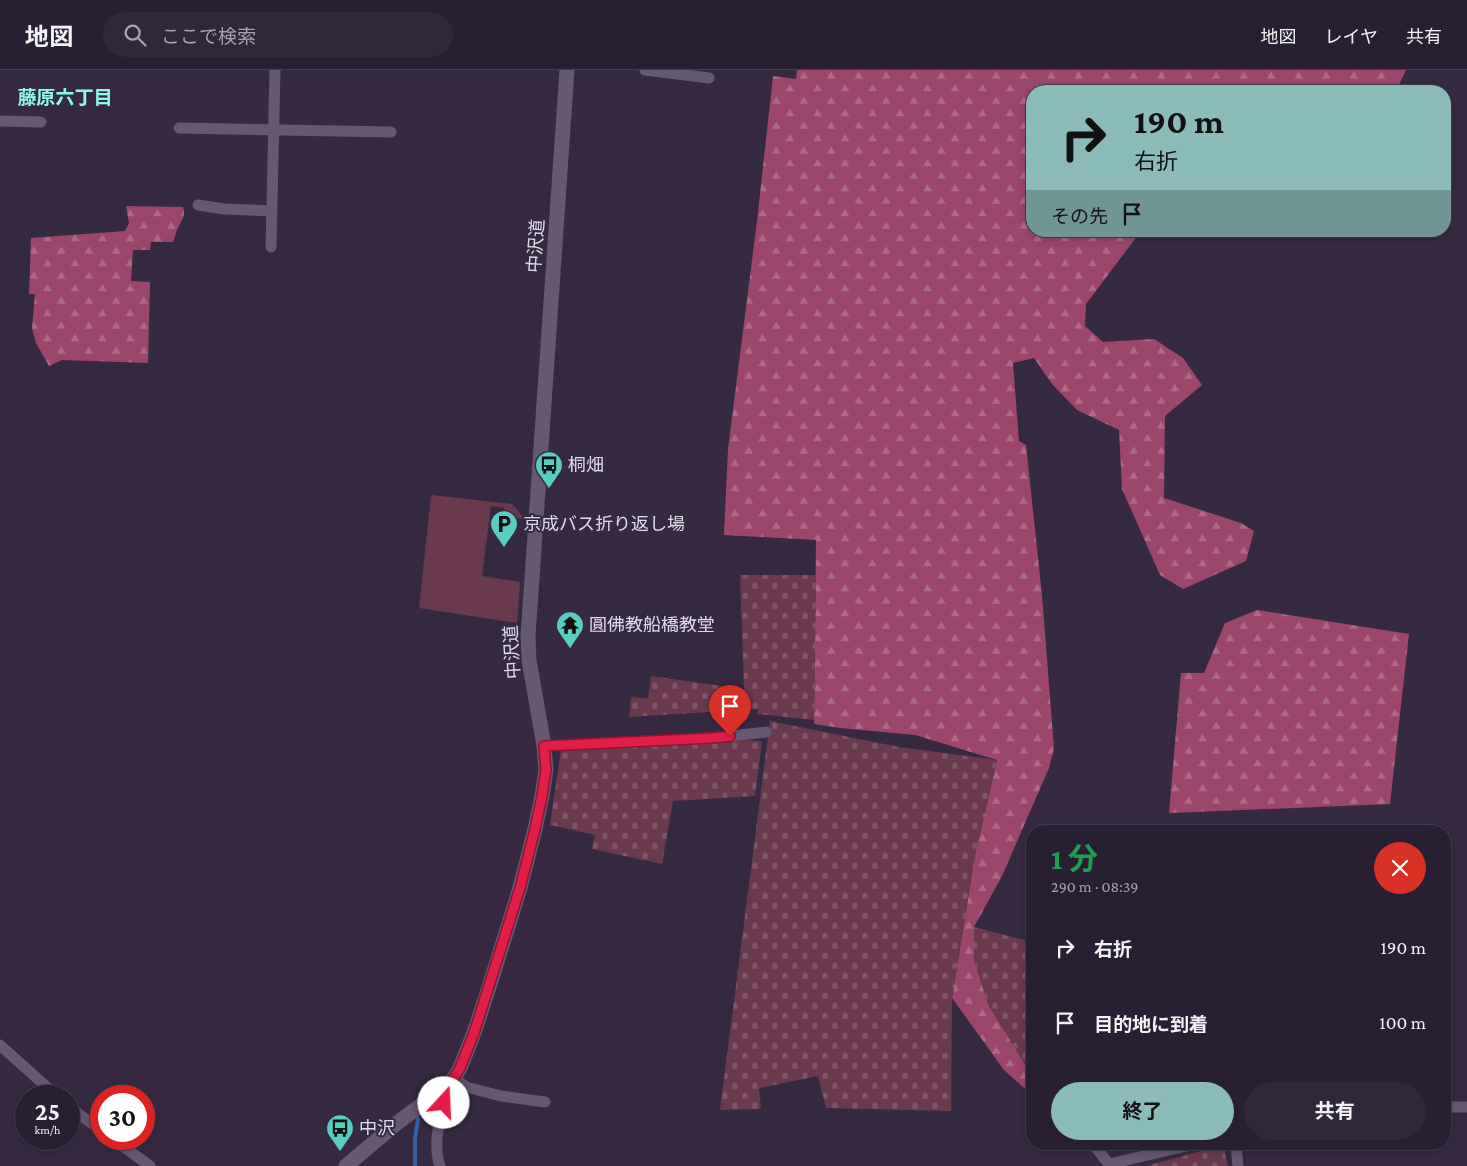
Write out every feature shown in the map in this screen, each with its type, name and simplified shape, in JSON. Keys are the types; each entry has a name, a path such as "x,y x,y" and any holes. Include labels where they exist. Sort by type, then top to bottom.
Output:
{"street":[{"path":"271,247 275,70"},
{"name":"中沢道","path":"346,1166 451,1082 474,1033 520,888 542,796 546,770 544,746 529,660 528,636 567,70"},
{"path":"645,70 709,78"},
{"path":"0,121 41,122"},
{"path":"179,128 391,132"},
{"path":"198,205 224,209 271,211"},
{"path":"544,746 712,738 766,732"},
{"path":"0,1045 45,1085"},
{"path":"440,1166 437,1138 451,1082 500,1096 546,1102"},
{"path":"1451,1107 1467,1107"},
{"path":"128,1150 150,1166"},
{"path":"1098,1150 1109,1164 1169,1150"},
{"path":"1237,1150 1238,1166"}],"green space":[{"path":"797,70 1406,70 1399,85 1026,85 1026,237 1136,237 1086,304 1085,326 1103,342 1154,339 1183,358 1202,385 1165,416 1164,498 1241,523 1254,531 1246,561 1183,589 1160,575 1122,489 1119,430 1077,410 1052,384 1034,358 1013,363 1019,441 1026,445 1042,595 1054,749 1049,768 1002,876 974,927 974,959 988,1004 1026,1066 1026,1089 1004,1070 952,998 975,855 997,760 915,735 814,724 816,540 724,535 728,449 773,76 796,79"},
{"path":"126,206 183,207 184,210 173,242 151,242 150,250 133,250 131,281 150,282 148,363 62,360 49,366 36,343 32,328 35,294 29,294 31,238 125,231 129,223"},
{"path":"431,495 512,504 524,519 503,516 504,508 491,506 482,576 520,582 517,623 419,608"},
{"path":"740,575 816,575 814,720 757,714 758,709 629,717 631,697 648,699 651,676 744,689"},
{"path":"1257,610 1409,634 1390,804 1169,813 1181,673 1204,673 1225,623"},
{"path":"770,721 899,747 997,760 975,855 952,998 951,1111 826,1108 818,1076 759,1088 761,1109 720,1110"},
{"path":"750,740 762,742 755,796 673,801 662,864 592,849 595,835 550,825 561,750"},
{"path":"974,927 1026,940 1026,1066 988,1004 974,959"},
{"path":"1205,1150 1224,1150 1228,1166 1146,1166"}],"waterway":[{"path":"415,1166 415,1139 418,1119"}],"place":[{"name":"桐畑","path":"549,489"},
{"name":"京成バス折り返し場","path":"504,548"},
{"name":"圓佛教船橋教堂","path":"570,649"},
{"name":"中沢","path":"340,1152"}],"district":[{"name":"藤原六丁目","path":"65,97"}],"route":[{"path":"444,1103 448,1085 460,1068 474,1033 520,888 542,796 546,770 544,746 730,736"}]}
